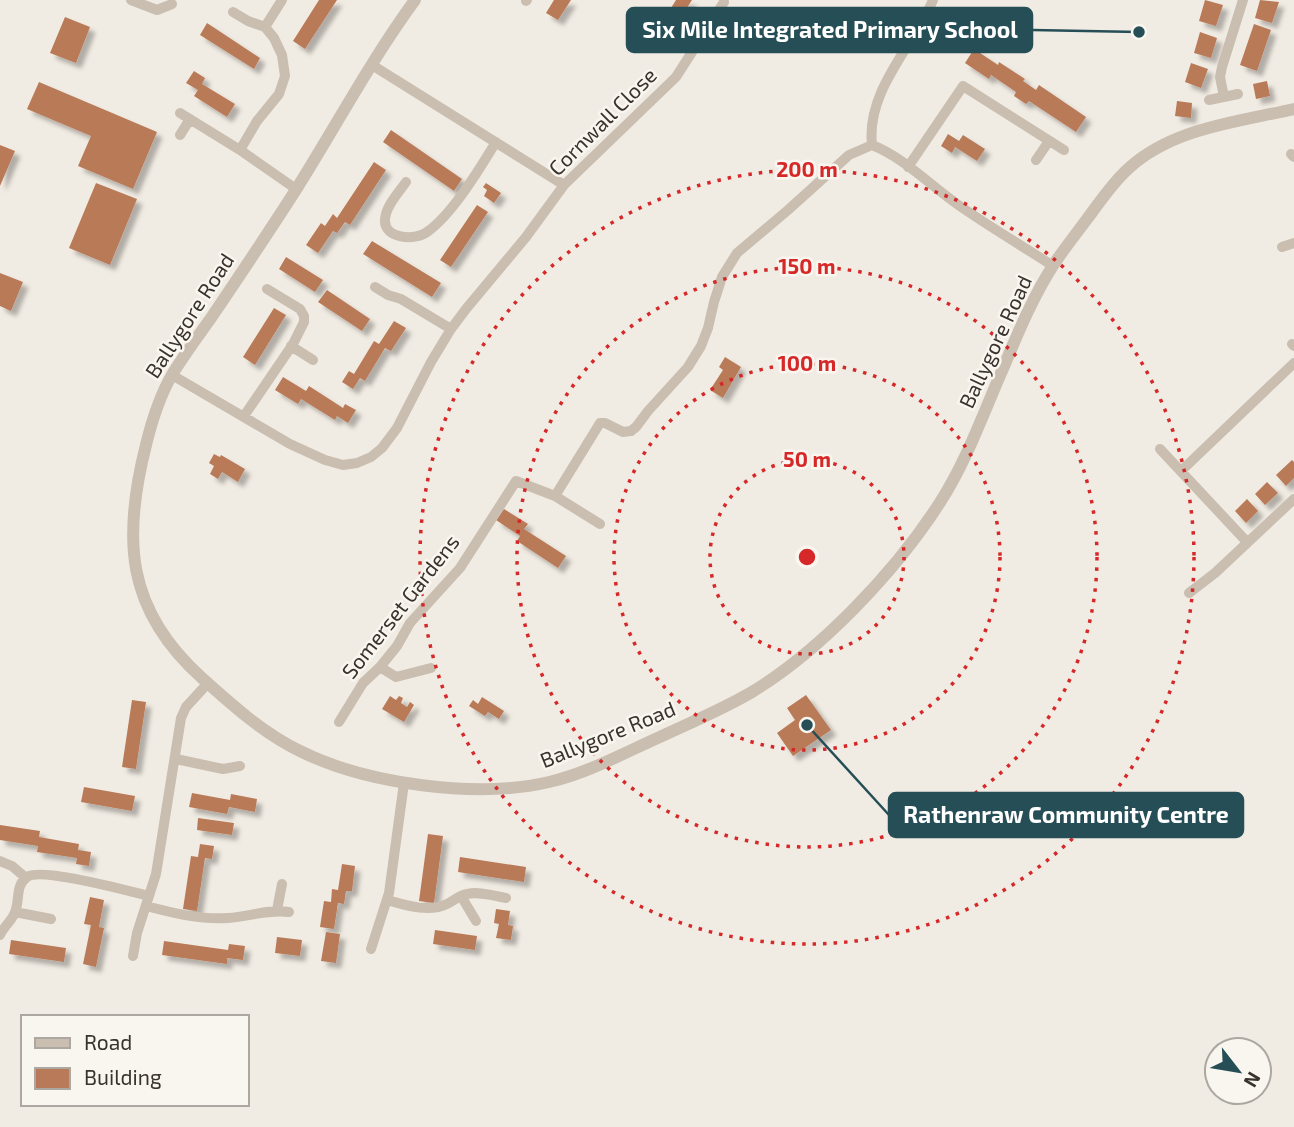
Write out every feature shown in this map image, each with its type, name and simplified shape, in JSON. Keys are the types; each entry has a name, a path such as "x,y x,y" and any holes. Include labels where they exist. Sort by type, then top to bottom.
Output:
{"street":[{"path":"131,0 158,10 172,4"},
{"path":"265,27 282,0"},
{"name":"Ballygore Road","path":"415,0 296,189 172,375 156,411 140,468 134,507 133,556 140,587 155,621 175,650 248,717 297,750 348,770 404,783 470,788 550,782 601,763 690,723 752,692 784,670 858,604 920,532 937,508 963,461 1027,314 1053,266 1115,181 1148,153 1177,138 1208,128 1294,109"},
{"path":"600,524 555,496 600,423 622,432 633,430 688,367 701,346 722,277 737,253 849,155 872,145 872,125 888,78 933,0"},
{"path":"1224,97 1220,77 1222,67 1244,0"},
{"name":"Cornwall Close","path":"172,375 290,444 325,460 343,465 371,457 389,439 451,329 526,237 564,185 676,77 724,2"},
{"path":"233,12 265,27 274,38 282,55 285,76 279,94 257,121 240,150"},
{"path":"372,65 564,185"},
{"path":"908,167 963,86 1064,150"},
{"path":"1209,100 1238,94"},
{"path":"180,135 185,116 296,189"},
{"path":"1037,160 1049,141"},
{"path":"406,182 390,206 385,223 388,229 397,235 415,238 430,231 450,208 496,142"},
{"name":"Ballygore Road","path":"872,145 1053,266"},
{"path":"1282,247 1294,243"},
{"path":"375,287 451,329"},
{"path":"244,416 304,323 300,309 267,289"},
{"path":"291,346 313,360"},
{"path":"1181,471 1294,363"},
{"path":"1160,449 1248,542"},
{"name":"Somerset Gardens","path":"339,722 363,683 397,646 410,623 460,569 516,481 555,496"},
{"path":"1189,593 1215,573 1294,499"},
{"path":"380,667 396,677 431,668"},
{"path":"133,956 137,933 158,866 183,714 190,701 208,682"},
{"path":"176,760 223,769 240,766"},
{"path":"372,949 387,900 404,783"},
{"path":"0,860 26,878"},
{"path":"0,934 15,912 22,883 33,874 55,875 147,901 184,915 215,919 283,911 282,884"},
{"path":"387,900 410,906 436,907 473,893 506,898"},
{"path":"461,896 476,921"},
{"path":"15,912 51,919"}],"building":[{"path":"319,0 337,0 305,49 293,41"},
{"path":"554,0 571,0 558,20 546,13"},
{"path":"676,0 692,0 672,31 667,28 660,38 648,30 654,20 661,24"},
{"path":"1205,0 1223,5 1216,26 1199,21"},
{"path":"1260,0 1279,2 1272,23 1255,18"},
{"path":"65,17 90,27 76,63 50,53"},
{"path":"207,23 260,58 254,69 200,35"},
{"path":"1254,24 1271,30 1257,71 1240,65"},
{"path":"1200,32 1217,38 1211,58 1194,53"},
{"path":"974,49 1025,79 1023,81 1036,90 1039,85 1086,117 1076,132 1029,101 1026,104 1014,96 1016,92 991,75 989,79 965,63"},
{"path":"1191,63 1208,69 1201,88 1185,82"},
{"path":"194,71 205,78 202,84 235,104 227,117 194,96 198,90 186,83"},
{"path":"1267,81 1270,96 1256,99 1253,84"},
{"path":"39,82 157,132 133,189 78,166 91,136 27,109"},
{"path":"1177,101 1192,103 1191,118 1175,116"},
{"path":"391,130 462,179 454,191 383,142"},
{"path":"948,134 959,141 963,135 985,149 977,161 955,147 952,153 941,146"},
{"path":"0,145 15,151 0,186"},
{"path":"374,162 386,170 350,225 345,222 337,233 333,231 318,253 306,245 321,223 325,226 333,214 337,218"},
{"path":"96,183 137,199 110,265 69,248"},
{"path":"486,183 501,193 494,203 484,196 487,190 483,187"},
{"path":"477,205 488,212 451,267 440,260"},
{"path":"372,241 441,283 432,297 363,254"},
{"path":"286,257 323,280 315,292 279,269"},
{"path":"0,273 23,282 11,311 0,306"},
{"path":"327,290 370,319 362,331 318,302"},
{"path":"274,308 286,315 255,365 243,357"},
{"path":"394,321 406,328 391,351 385,348 365,381 360,378 353,389 342,382 349,371 354,374 374,341 379,344"},
{"path":"725,357 741,367 723,398 710,390 723,370 719,367"},
{"path":"283,377 306,391 309,386 343,408 345,404 356,410 348,423 337,416 335,420 301,399 298,404 275,390"},
{"path":"214,454 220,457 221,455 245,469 238,482 222,472 218,479 210,474 214,466 209,463"},
{"path":"1292,460 1294,478 1286,486 1276,475"},
{"path":"1267,482 1278,493 1265,505 1255,494"},
{"path":"1247,499 1258,511 1246,523 1235,511"},
{"path":"504,509 528,524 524,529 566,556 558,568 517,541 520,536 496,520"},
{"path":"806,695 831,730 793,756 777,733 795,720 787,708"},
{"path":"390,696 396,700 399,696 403,698 401,703 407,707 410,702 414,705 404,722 382,709"},
{"path":"482,697 504,711 499,719 488,712 485,716 469,706 473,700 478,704"},
{"path":"132,700 146,702 136,769 122,767"},
{"path":"84,787 135,796 132,811 81,802"},
{"path":"192,793 230,800 231,794 257,799 255,812 229,807 227,814 189,807"},
{"path":"198,818 234,823 232,835 197,830"},
{"path":"0,825 40,831 39,837 79,844 78,850 91,852 89,866 76,864 77,858 37,852 38,846 0,840"},
{"path":"428,834 443,836 434,903 419,901"},
{"path":"200,844 214,846 212,859 205,858 197,911 183,909 191,856 198,857"},
{"path":"460,857 526,867 524,882 458,872"},
{"path":"342,864 355,866 352,891 346,891 344,904 338,903 334,929 320,927 324,901 331,902 332,889 338,890"},
{"path":"90,897 104,900 99,927 104,928 96,967 83,964 91,925 84,924"},
{"path":"496,909 510,911 508,925 513,926 511,940 496,938 499,924 494,923"},
{"path":"435,930 477,936 475,950 433,944"},
{"path":"326,932 340,934 336,963 321,961"},
{"path":"277,937 302,940 300,956 275,953"},
{"path":"11,940 66,948 64,962 9,954"},
{"path":"164,941 228,950 229,944 245,946 243,960 227,958 227,964 162,955"}],"place":[{"name":"Six Mile Integrated Primary School","path":"1139,32"},
{"name":"Rathenraw Community Centre","path":"807,725"}]}
